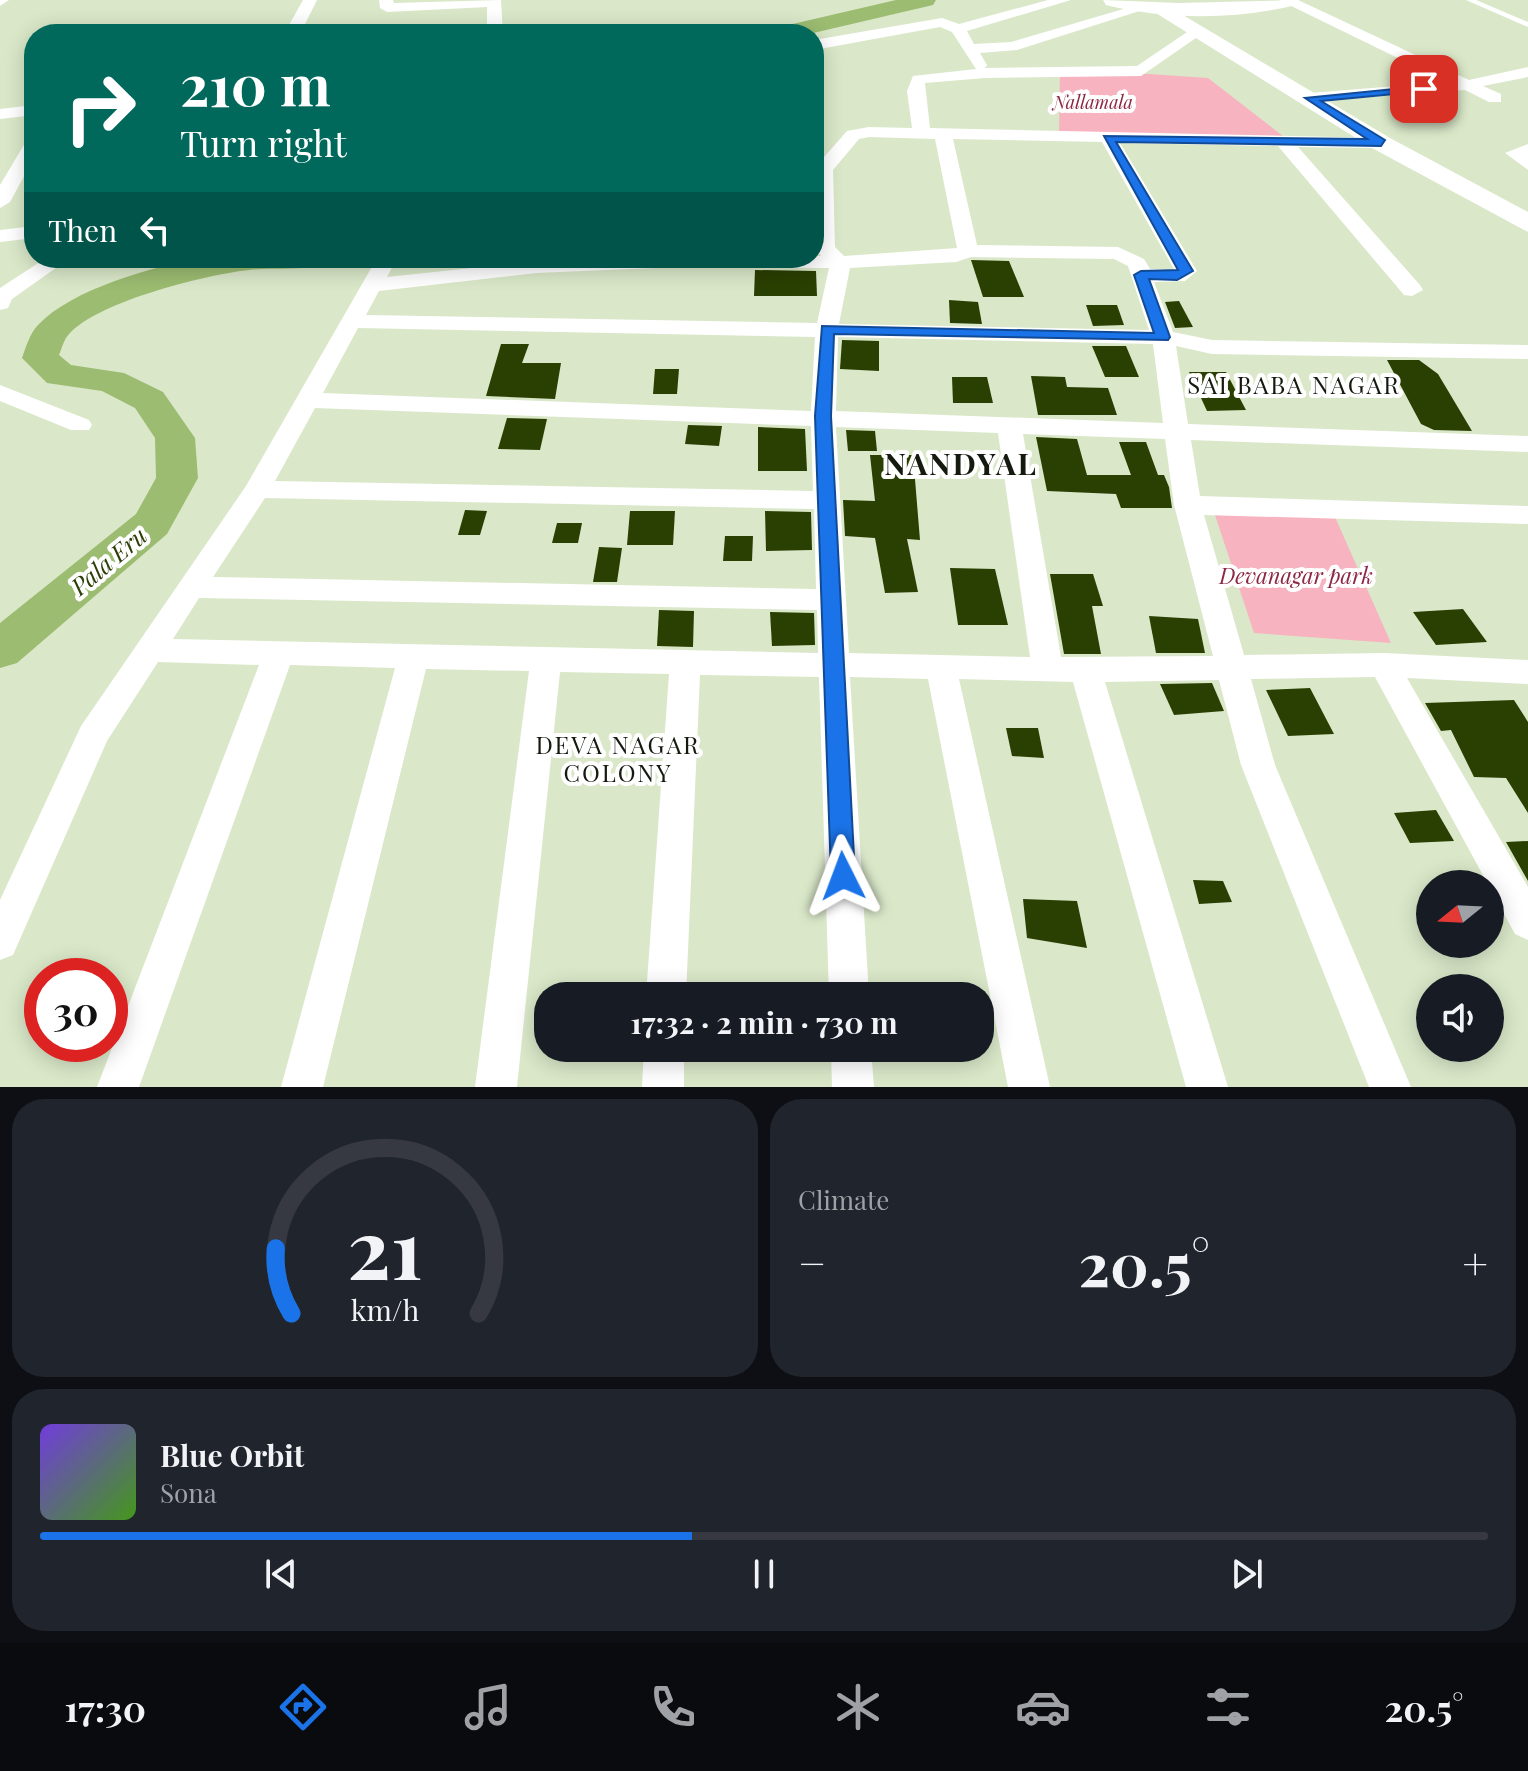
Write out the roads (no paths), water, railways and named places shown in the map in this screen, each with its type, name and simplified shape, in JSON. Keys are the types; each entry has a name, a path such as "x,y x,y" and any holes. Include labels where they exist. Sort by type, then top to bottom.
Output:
{"highway":[{"path":"1114,0 1173,15 1287,0"},
{"path":"1173,15 1201,6 1246,0"}],"main road":[{"path":"1173,15 1381,143 1528,223"}],"street":[{"path":"297,24 310,0"},
{"path":"386,0 387,8 494,1 495,24"},
{"path":"958,29 1064,0"},
{"path":"1287,0 1495,98"},
{"path":"969,49 1012,47 1173,15"},
{"path":"968,251 932,135 914,91 919,79 985,73 1141,71 1173,15"},
{"path":"824,43 942,22 958,29 985,73"},
{"path":"1310,98 1466,85 1528,72"},
{"path":"0,114 24,111"},
{"path":"840,264 825,248 824,169 853,135 1381,143"},
{"path":"1108,138 1186,271 1177,276 1141,275"},
{"path":"1285,143 1412,290"},
{"path":"1528,149 1514,151 1528,164"},
{"path":"0,202 24,160"},
{"path":"0,236 24,233"},
{"path":"824,263 945,257 968,251 1118,253 1137,263 1163,337 1188,505 1258,765 1390,1087"},
{"path":"840,264 827,329 823,416 848,982"},
{"path":"0,303 3,296 45,268"},
{"path":"0,942 93,735 257,489 381,268"},
{"path":"370,286 522,268"},
{"path":"351,321 1163,337 1212,347 1528,352"},
{"path":"0,392 80,425"},
{"path":"307,400 823,416 1528,444"},
{"path":"1009,425 1047,669"},
{"path":"257,489 827,500"},
{"path":"1188,505 1528,515"},
{"path":"191,587 830,600"},
{"path":"149,650 1047,669 1384,665 1526,675"},
{"path":"118,1087 279,652"},
{"path":"302,1087 414,656"},
{"path":"496,1087 546,660"},
{"path":"667,982 685,662"},
{"path":"1384,665 1528,922"},
{"path":"941,667 1029,1087"},
{"path":"1085,669 1207,1087"},
{"path":"663,1087 664,1062"},
{"path":"852,1062 853,1087"}],"lane":[{"path":"1470,0 1528,25"}],"waterway":[{"name":"Pala Eru","path":"822,24 925,0"},
{"name":"Pala Eru","path":"0,650 152,524 177,478 175,438 149,400 111,381 60,375 40,358 50,333 78,310 124,291 202,268"}],"district":[{"name":"SAI BABA NAGAR","path":"1294,384"},
{"name":"NANDYAL","path":"961,463"},
{"name":"DEVA NAGAR COLONY","path":"618,758"}],"park label":[{"name":"Nallamala","path":"1093,102"},
{"name":"Devanagar park","path":"1296,575"}]}
